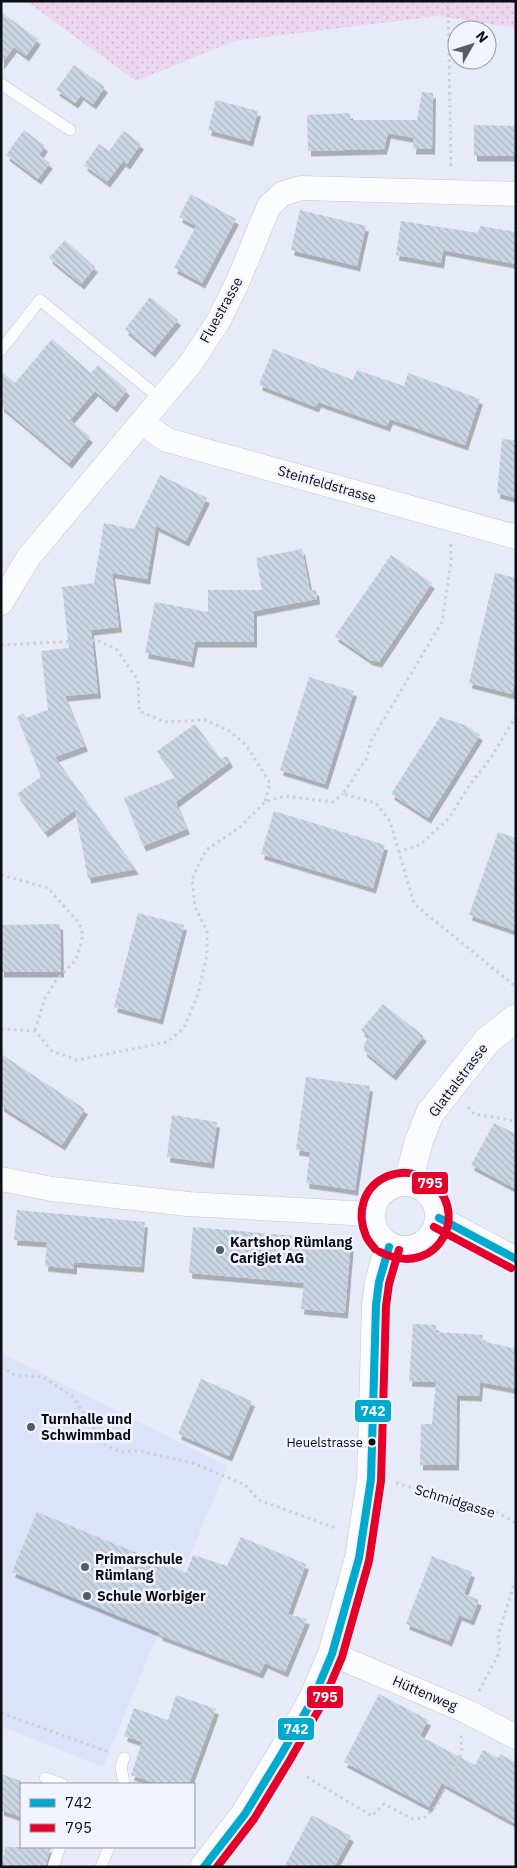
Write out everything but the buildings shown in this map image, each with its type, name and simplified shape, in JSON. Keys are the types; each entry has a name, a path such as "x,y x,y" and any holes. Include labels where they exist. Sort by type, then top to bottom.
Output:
{"street":[{"name":"Fluestrasse","path":"1,603 28,558 191,363 219,320 238,281 269,206 282,194 301,188 516,194"},
{"name":"Steinfeldstrasse","path":"142,423 167,440 516,537"},
{"name":"Glattalstrasse","path":"408,1182 419,1141 430,1113 487,1041 516,1018"},
{"path":"1,1179 52,1189 188,1204 370,1214"},
{"path":"408,1182 425,1189 433,1197 439,1218 436,1229 430,1239 422,1246 404,1251 389,1247 383,1243 371,1224 370,1214 376,1197 382,1190 390,1185 408,1182"},
{"path":"439,1218 516,1259"},
{"path":"204,1867 245,1814 281,1755 313,1699 332,1654 359,1558 371,1479 376,1305 379,1282 389,1247"},
{"name":"Hüttenweg","path":"332,1654 468,1712 516,1737"}],"lane":[{"path":"1,84 70,130"},
{"path":"1,350 40,300 162,400"},
{"path":"124,1758 122,1766 124,1783"},
{"path":"45,1778 59,1783"},
{"path":"53,1867 60,1848"},
{"path":"101,1867 109,1848"}],"path":[{"path":"448,1 452,192"},
{"path":"1,1029 35,1031 52,1051 77,1060 167,1042 184,1028 198,994 207,954 207,931 195,907 192,880 206,850 239,828 265,802 284,796 333,802 343,794 366,759 372,739 442,622 451,562 452,519"},
{"path":"1,646 96,640 116,649 138,680 139,711 165,722 205,720 228,730 246,744 270,783 265,802"},
{"path":"399,852 421,844 449,818 469,786 490,759 516,716"},
{"path":"343,794 376,803 390,821 414,904 516,988"},
{"path":"1,875 48,888 79,923 83,935 76,960 57,979 45,998 35,1031"},
{"path":"465,1103 474,1114 516,1121"},
{"path":"1,1367 15,1375 43,1377 73,1396 104,1444 120,1452 139,1451 192,1463 245,1485 259,1500 341,1530"},
{"name":"Schmidgasse","path":"392,1482 498,1513 516,1523"},
{"path":"307,1777 372,1816 384,1804 413,1819 424,1818 437,1805 462,1752 460,1729 500,1651 498,1635 516,1578"},
{"path":"1,1713 105,1751"}],"shaded area":[{"path":"26,1 516,1 516,28 497,25 497,20 465,20 439,16 234,41 136,81"},
{"name":"Schule Worbiger","path":"1,1353 227,1466 103,1767 1,1726"}],"transit line":[{"name":"795","path":"375,1249 366,1236 363,1227 362,1210 367,1193 379,1181 393,1174 412,1174 425,1179 440,1191 447,1206 448,1221 444,1236 434,1249 420,1257 401,1259 380,1252"},
{"name":"742","path":"439,1218 516,1259"},
{"name":"795","path":"434,1227 511,1268"},
{"name":"742","path":"204,1867 245,1814 281,1755 313,1699 332,1654 359,1558 371,1479 376,1305 379,1282 389,1247"},
{"name":"795","path":"217,1867 254,1819 290,1760 322,1704 342,1657 369,1561 381,1481 386,1306 389,1284 399,1250"}],"place":[{"name":"Kartshop Rümlang Carigiet AG","path":"220,1250"},
{"name":"Turnhalle und Schwimmbad","path":"31,1427"},
{"name":"Heuelstrasse","path":"372,1442"},
{"name":"Primarschule Rümlang","path":"85,1567"},
{"name":"Schule Worbiger","path":"87,1596"}]}
